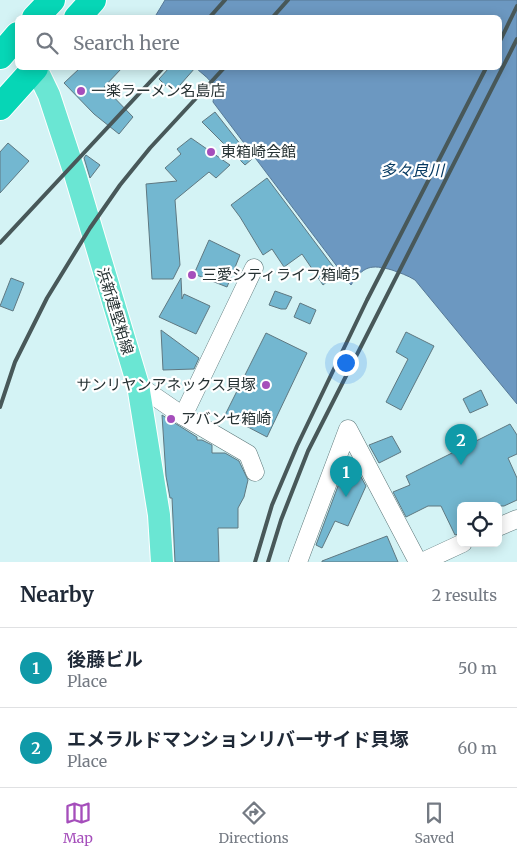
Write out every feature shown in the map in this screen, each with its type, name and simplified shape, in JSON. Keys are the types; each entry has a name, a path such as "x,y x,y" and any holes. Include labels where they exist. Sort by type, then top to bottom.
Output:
{"highway":[{"path":"38,15 52,0"},
{"path":"80,15 93,0"},
{"path":"0,108 33,70"}],"main road":[{"name":"浜新建堅粕線","path":"36,70 49,94 76,174 138,385 159,515 162,562"}],"street":[{"path":"183,416 254,268"},
{"path":"138,385 183,416 248,454 255,472"},
{"path":"298,562 348,429 418,562"},
{"path":"502,525 517,519"},
{"path":"422,562 457,546"}],"water":[{"name":"多々良川","path":"165,0 517,0 517,404 415,280 392,270 373,267 364,270 351,285 213,102 213,85 198,70 502,70 502,15 156,15"}],"building":[{"path":"78,70 120,70 104,87 133,117 119,134 94,114 64,83"},
{"path":"167,70 193,70 173,93 159,79"},
{"path":"215,112 252,159 245,165 202,122"},
{"path":"191,138 230,165 216,178 209,172 175,200 180,265 173,279 152,279 146,184 177,181 165,168 181,154 177,149"},
{"path":"8,143 29,161 0,193 0,152"},
{"path":"86,155 100,165 90,178 84,158"},
{"path":"267,178 338,273 323,285 302,254 284,267 272,249 263,255 231,205"},
{"path":"209,240 240,255 227,287 194,274"},
{"path":"11,278 24,283 13,311 0,306"},
{"path":"181,278 182,299 184,294 210,306 196,334 159,317"},
{"path":"275,291 292,297 286,309 269,305"},
{"path":"300,303 316,310 310,324 294,317"},
{"path":"161,330 199,358 194,369 163,370"},
{"path":"406,332 434,346 401,410 386,402 408,359 396,352"},
{"name":"サンリヤンアネックス貝塚","path":"266,333 307,353 267,437 225,415"},
{"path":"481,390 488,405 470,413 463,399"},
{"path":"162,415 197,437 197,440 202,440 212,445 212,453 225,453 239,461 248,480 244,497 238,508 238,528 218,528 219,562 175,562 172,498 170,498 166,476"},
{"path":"510,424 517,435 517,454 508,458 517,478 517,500 504,506 502,506 502,502 457,502 457,534 455,535 441,506 428,506 406,517 393,492 410,485 406,476"},
{"path":"392,436 401,452 379,463 369,445"},
{"path":"347,462 355,466 366,486 348,526 335,521 322,548 316,545"},
{"path":"387,536 398,562 322,562 322,561"}],"railway":[{"path":"212,15 225,0"},
{"path":"275,15 288,0"},
{"path":"502,37 517,6"},
{"path":"502,69 517,39"},
{"path":"0,243 161,70"},
{"path":"0,407 15,362 47,298 90,228 120,185 150,148 222,70"},
{"path":"255,562 272,505 297,446 367,300 485,70"},
{"path":"268,562 281,520 308,451 501,70"}],"place":[{"name":"一楽ラーメン名島店","path":"81,91"},
{"name":"東箱崎会館","path":"211,152"},
{"name":"三愛シティライフ箱崎5","path":"192,275"},
{"name":"サンリヤンアネックス貝塚","path":"266,385"},
{"name":"アバンセ箱崎","path":"171,419"},
{"name":"エメラルドマンションリバーサイド貝塚","path":"461,465"},
{"name":"後藤ビル","path":"346,497"}]}
